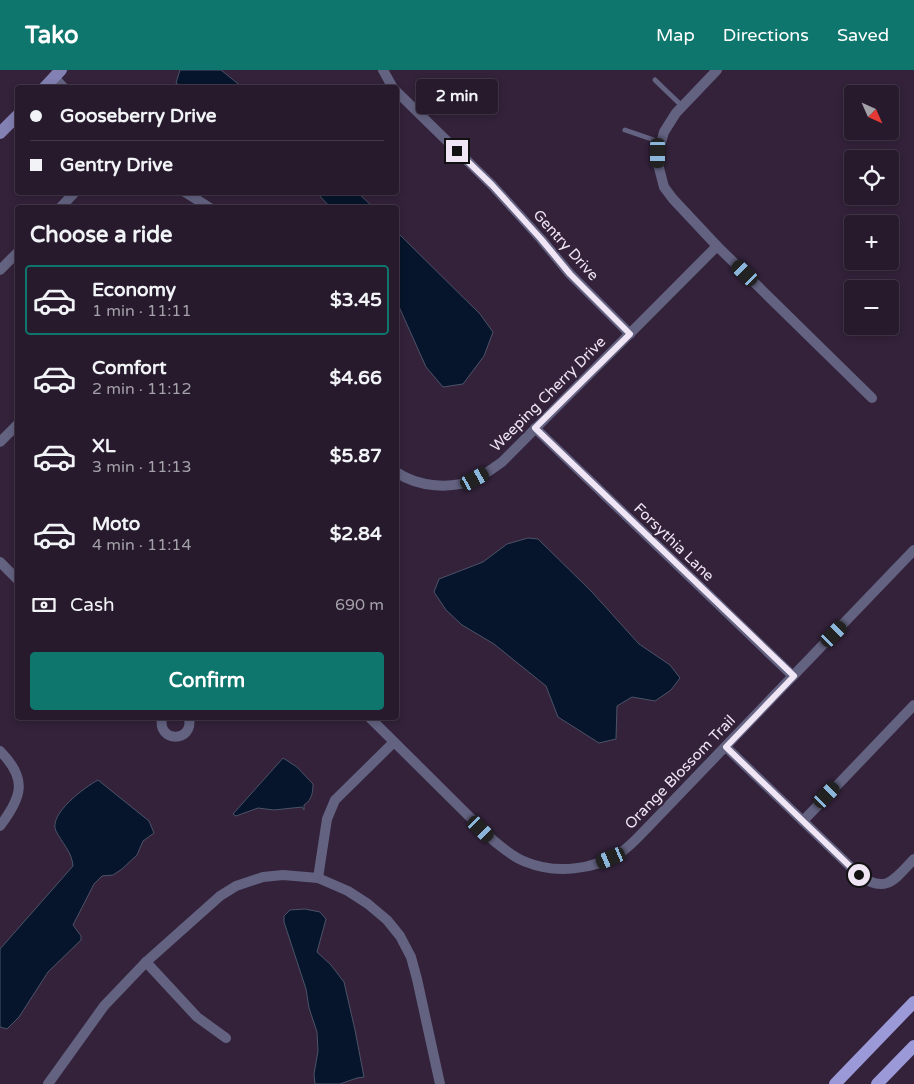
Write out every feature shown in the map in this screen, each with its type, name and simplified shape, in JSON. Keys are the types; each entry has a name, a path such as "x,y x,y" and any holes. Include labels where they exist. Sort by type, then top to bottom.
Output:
{"main road":[{"path":"841,1082 914,1002"},
{"path":"877,1084 914,1046"}],"street":[{"path":"383,70 391,85"},
{"path":"718,70 668,122 660,142 658,164 664,187 717,246 872,398"},
{"path":"47,85 57,74"},
{"name":"Gentry Drive","path":"399,94 492,185 570,274 630,334"},
{"path":"0,132 15,117"},
{"path":"63,205 72,195"},
{"path":"190,195 205,205"},
{"name":"Weeping Cherry Drive","path":"399,473 419,482 450,486 463,483 487,472 502,462 717,246"},
{"path":"0,270 15,255"},
{"path":"0,442 15,427"},
{"name":"Forsythia Lane","path":"535,428 794,676"},
{"name":"Orange Blossom Trail","path":"372,720 505,850 527,863 556,869 579,868 600,863 620,853 649,826 914,550"},
{"path":"0,562 15,577"},
{"path":"803,821 914,705"},
{"path":"162,720 163,731 176,737 188,730 189,720"},
{"path":"318,878 327,819 335,800 394,742"},
{"path":"726,747 868,882 880,885 895,879 914,859"},
{"path":"0,751 10,761 16,771 20,790 10,812 0,826"},
{"path":"48,1084 104,1006 146,962 220,896 236,886 263,877 283,875 318,878 348,891 368,904 387,920 400,936 411,957 440,1084"},
{"path":"146,962 197,1017 226,1038"}],"lane":[{"path":"655,80 682,106"},
{"path":"625,130 660,142"}],"water":[{"path":"180,70 221,70 240,85 180,85 176,83"},
{"path":"319,195 360,195 371,205 328,205"},
{"path":"399,234 480,314 493,332 484,356 463,384 443,387 426,367 399,307"},
{"path":"528,538 538,539 591,591 639,644 670,665 680,678 671,690 655,701 632,697 617,706 616,739 599,743 558,717 546,686 494,644 462,625 446,610 434,592 439,579 483,562 507,544"},
{"path":"283,758 297,767 313,784 312,796 304,805 304,810 302,807 274,810 258,808 236,816 233,814"},
{"path":"98,780 149,821 154,833 143,841 137,855 122,869 113,875 102,876 94,884 73,925 81,936 81,940 48,972 19,1017 7,1029 0,1027 0,949 73,866 71,856 56,831 57,817 69,802"},
{"path":"305,909 320,912 326,919 317,952 331,965 344,982 355,1030 364,1077 340,1084 315,1084 314,1074 318,1051 317,1032 309,1008 306,989 284,922 284,916 290,910"}],"route":[{"path":"457,151 492,185 570,274 630,334 535,428 794,676 726,747 859,875"}]}
